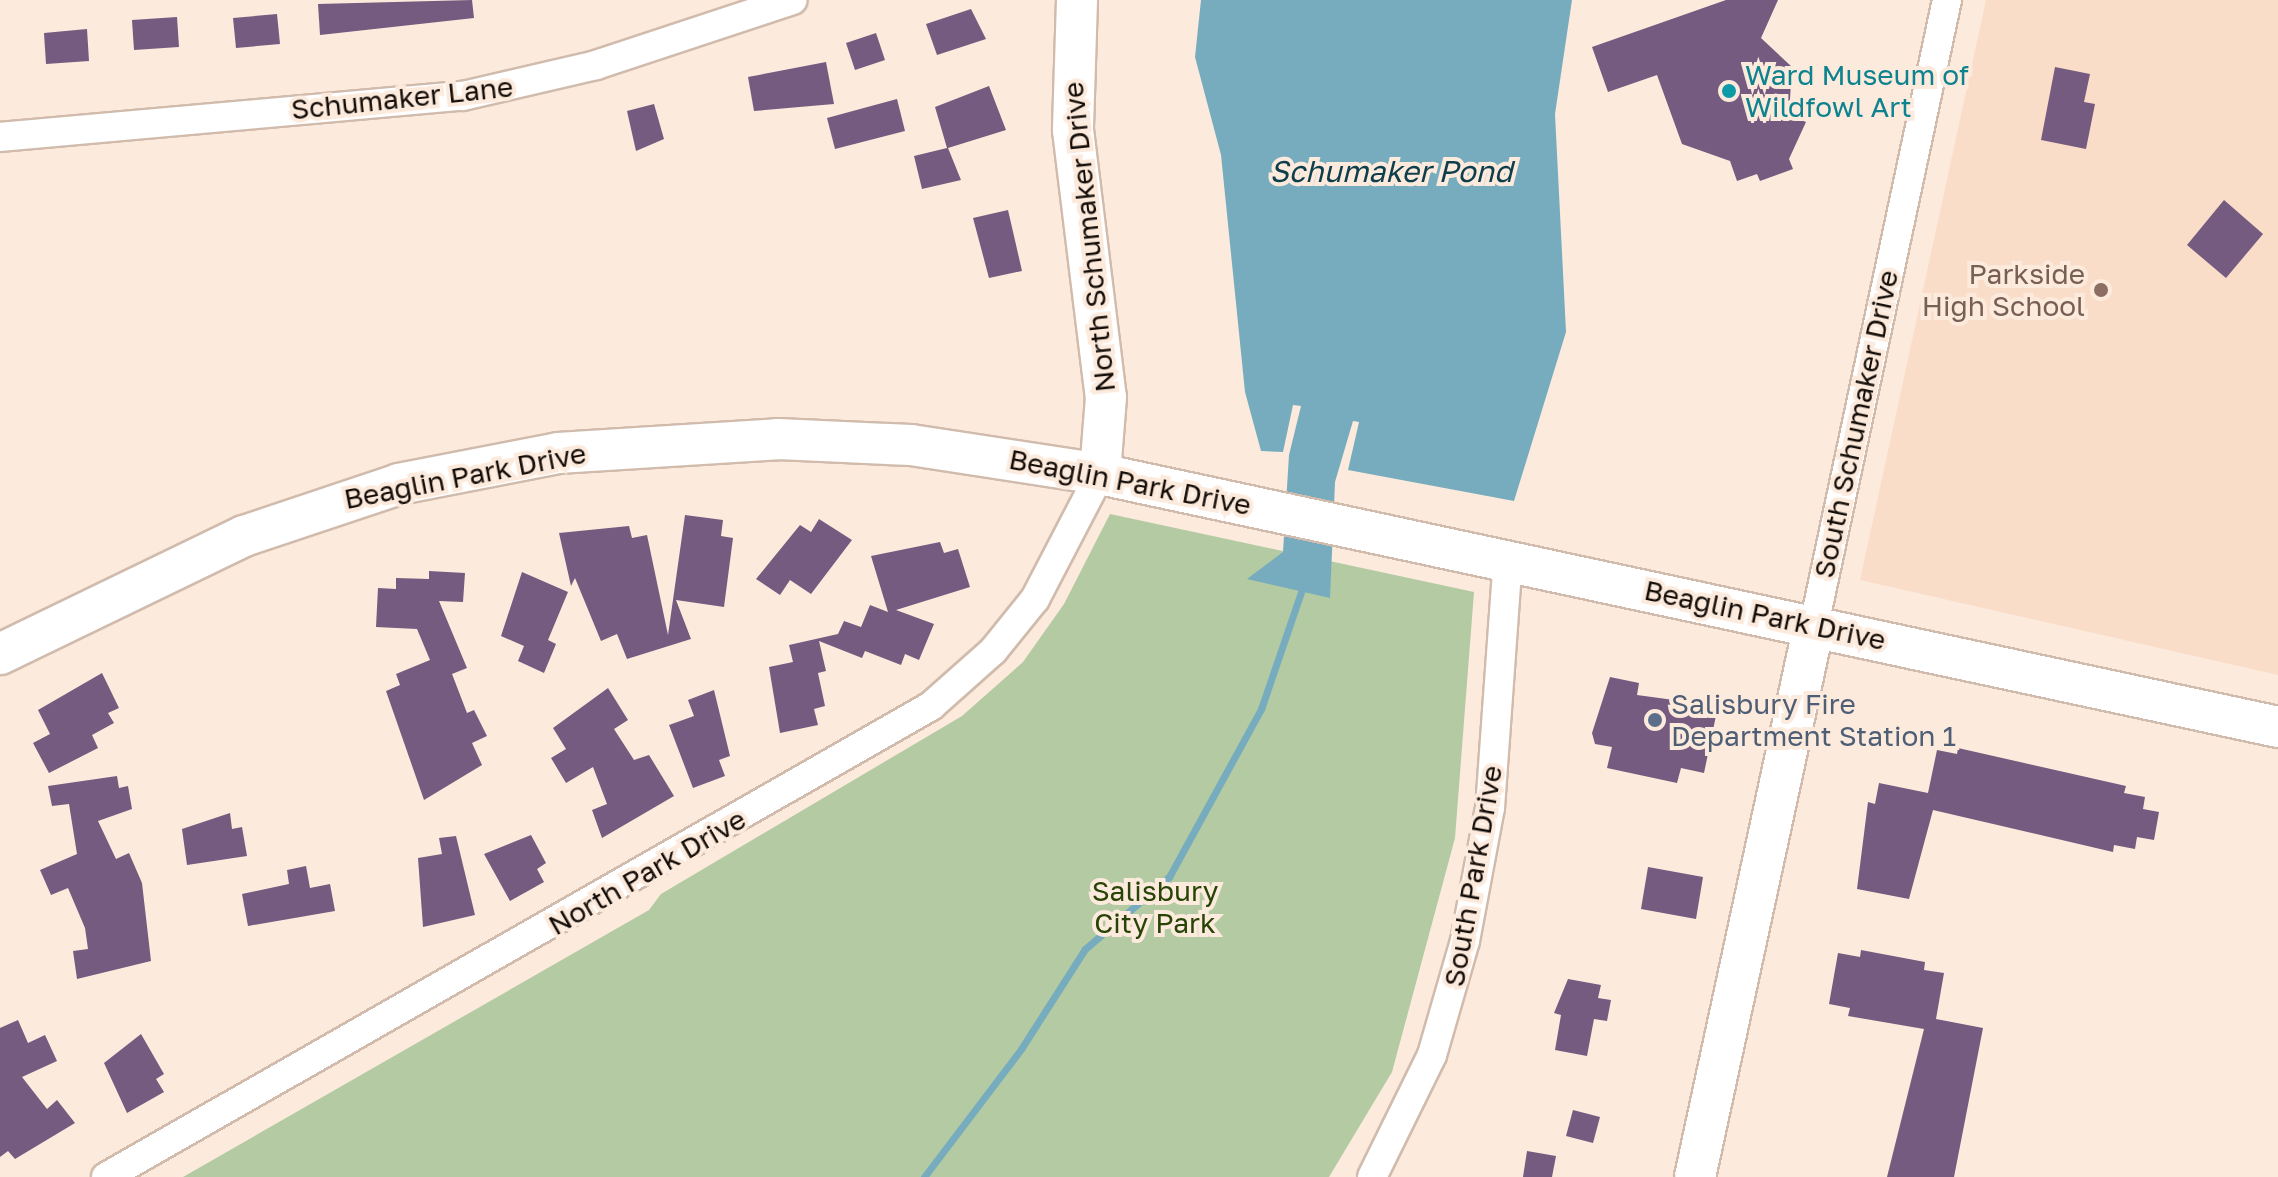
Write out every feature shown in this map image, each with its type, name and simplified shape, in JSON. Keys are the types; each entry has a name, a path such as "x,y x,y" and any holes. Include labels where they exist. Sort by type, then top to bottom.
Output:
{"main road":[{"name":"North Schumaker Drive","path":"1077,0 1073,130 1106,397 1100,474"},
{"name":"Beaglin Park Drive","path":"0,654 229,542 331,503 558,453 820,440 911,445 1100,474 1508,559 2278,727"},
{"name":"South Schumaker Drive","path":"1695,1177 1814,625"}],"street":[{"name":"Schumaker Lane","path":"0,137 463,96 596,65 793,0"},
{"name":"South Schumaker Drive","path":"1814,625 1947,0"},
{"name":"North Park Drive","path":"106,1177 931,706 993,651 1035,599 1100,474"},
{"name":"South Park Drive","path":"1372,1177 1432,1055 1465,941 1490,808 1508,559"}],"shaded area":[{"name":"Parkside High School","path":"1986,0 2278,0 2278,675 1860,580"}],"green space":[{"name":"Salisbury City Park","path":"1110,514 1474,592 1455,838 1392,1072 1329,1177 183,1177 649,910 661,894 962,716 1023,662 1064,604"}],"water":[{"name":"Schumaker Pond","path":"1201,0 1572,0 1555,114 1566,332 1514,501 1348,470 1359,422 1353,421 1335,482 1330,598 1247,579 1283,552 1289,455 1301,406 1293,405 1283,452 1261,451 1245,392 1221,155 1195,57"}],"building":[{"path":"472,0 474,18 320,35 318,4"},
{"name":"Ward Museum of Wildfowl Art","path":"1726,0 1778,0 1761,38 1792,67 1789,115 1806,122 1789,159 1793,169 1760,181 1757,174 1737,181 1730,161 1682,144 1657,75 1608,92 1592,47"},
{"path":"971,9 986,39 937,55 926,24"},
{"path":"277,14 280,44 236,48 233,18"},
{"path":"177,17 179,47 134,50 132,20"},
{"path":"87,29 89,61 46,64 44,33"},
{"path":"876,33 885,60 855,70 846,43"},
{"path":"826,62 834,104 754,111 748,77"},
{"path":"2055,67 2090,74 2084,102 2095,104 2086,149 2041,140"},
{"path":"989,86 1006,130 948,148 961,180 922,189 914,156 947,148 935,107"},
{"path":"897,99 905,131 835,149 827,118"},
{"path":"654,104 664,139 636,151 627,111"},
{"path":"2224,200 2263,234 2226,278 2187,245"},
{"path":"1008,210 1022,271 989,278 973,218"},
{"path":"685,515 723,520 721,536 733,538 724,607 676,600 691,639 627,659 617,634 601,641 575,578 571,586 559,533 629,526 632,538 647,535 668,635"},
{"path":"819,519 852,540 811,594 790,580 780,595 756,579 800,525 811,532"},
{"path":"940,542 944,553 958,549 970,587 896,610 934,624 919,660 905,654 901,665 865,651 862,658 819,641 826,671 818,673 825,706 814,709 818,725 780,733 769,667 793,662 789,645 838,634 844,621 861,627 870,605 888,612 871,556"},
{"path":"429,571 465,573 463,602 439,601 467,668 452,674 467,713 474,710 487,736 472,743 482,765 424,800 386,691 400,685 396,674 430,660 417,629 376,627 378,588 396,589 396,578 429,579"},
{"path":"522,572 568,592 548,640 556,644 544,673 518,661 524,646 501,636"},
{"path":"102,673 119,708 108,713 114,723 92,735 98,748 49,773 33,743 50,734 38,710"},
{"name":"Salisbury Fire Department Station 1","path":"1610,677 1639,683 1637,695 1718,706 1704,773 1681,768 1677,783 1607,768 1612,747 1595,744 1592,733"},
{"path":"608,688 628,720 614,729 634,760 649,755 674,796 602,838 592,810 607,804 593,767 566,783 551,758 566,749 553,728"},
{"path":"714,690 730,756 719,760 725,776 693,788 669,725 694,716 688,700"},
{"path":"1958,748 2126,786 2124,793 2145,797 2143,809 2159,812 2154,840 2137,837 2135,849 2114,845 2113,852 1933,810 1909,899 1857,889 1868,802 1875,804 1879,783 1928,793 1937,750 1957,754"},
{"path":"117,776 119,788 128,786 132,809 98,821 116,859 129,853 142,883 151,961 77,979 73,951 88,949 85,928 68,888 51,895 40,870 77,854 69,804 52,806 48,786"},
{"path":"230,813 232,829 242,827 247,856 187,865 182,829"},
{"path":"531,835 546,863 537,869 544,882 510,901 484,854"},
{"path":"456,836 475,915 423,927 418,858 442,854 439,838"},
{"path":"306,866 310,888 330,884 335,911 248,926 242,894 289,884 287,870"},
{"path":"1648,867 1703,877 1696,919 1641,909"},
{"path":"1861,950 1925,962 1924,970 1944,973 1936,1019 1983,1028 1954,1177 1887,1177 1924,1029 1848,1016 1850,1008 1829,1004 1838,953 1860,957"},
{"path":"1568,979 1601,985 1598,998 1611,1000 1607,1021 1594,1019 1587,1056 1555,1050 1561,1015 1554,1013"},
{"path":"18,1020 28,1043 45,1035 57,1061 22,1077 47,1109 57,1100 75,1123 15,1159 8,1151 0,1157 0,1028"},
{"path":"141,1034 164,1074 156,1079 164,1092 127,1113 104,1063"},
{"path":"1573,1110 1600,1117 1593,1143 1566,1136"},
{"path":"1527,1151 1556,1156 1552,1177 1523,1177"}],"waterway":[{"path":"924,1177 1021,1049 1085,949 1169,877 1261,709 1301,592"}],"place":[{"name":"Ward Museum of Wildfowl Art","path":"1729,91"},
{"name":"Parkside High School","path":"2101,290"},
{"name":"Salisbury Fire Department Station 1","path":"1655,720"}]}
